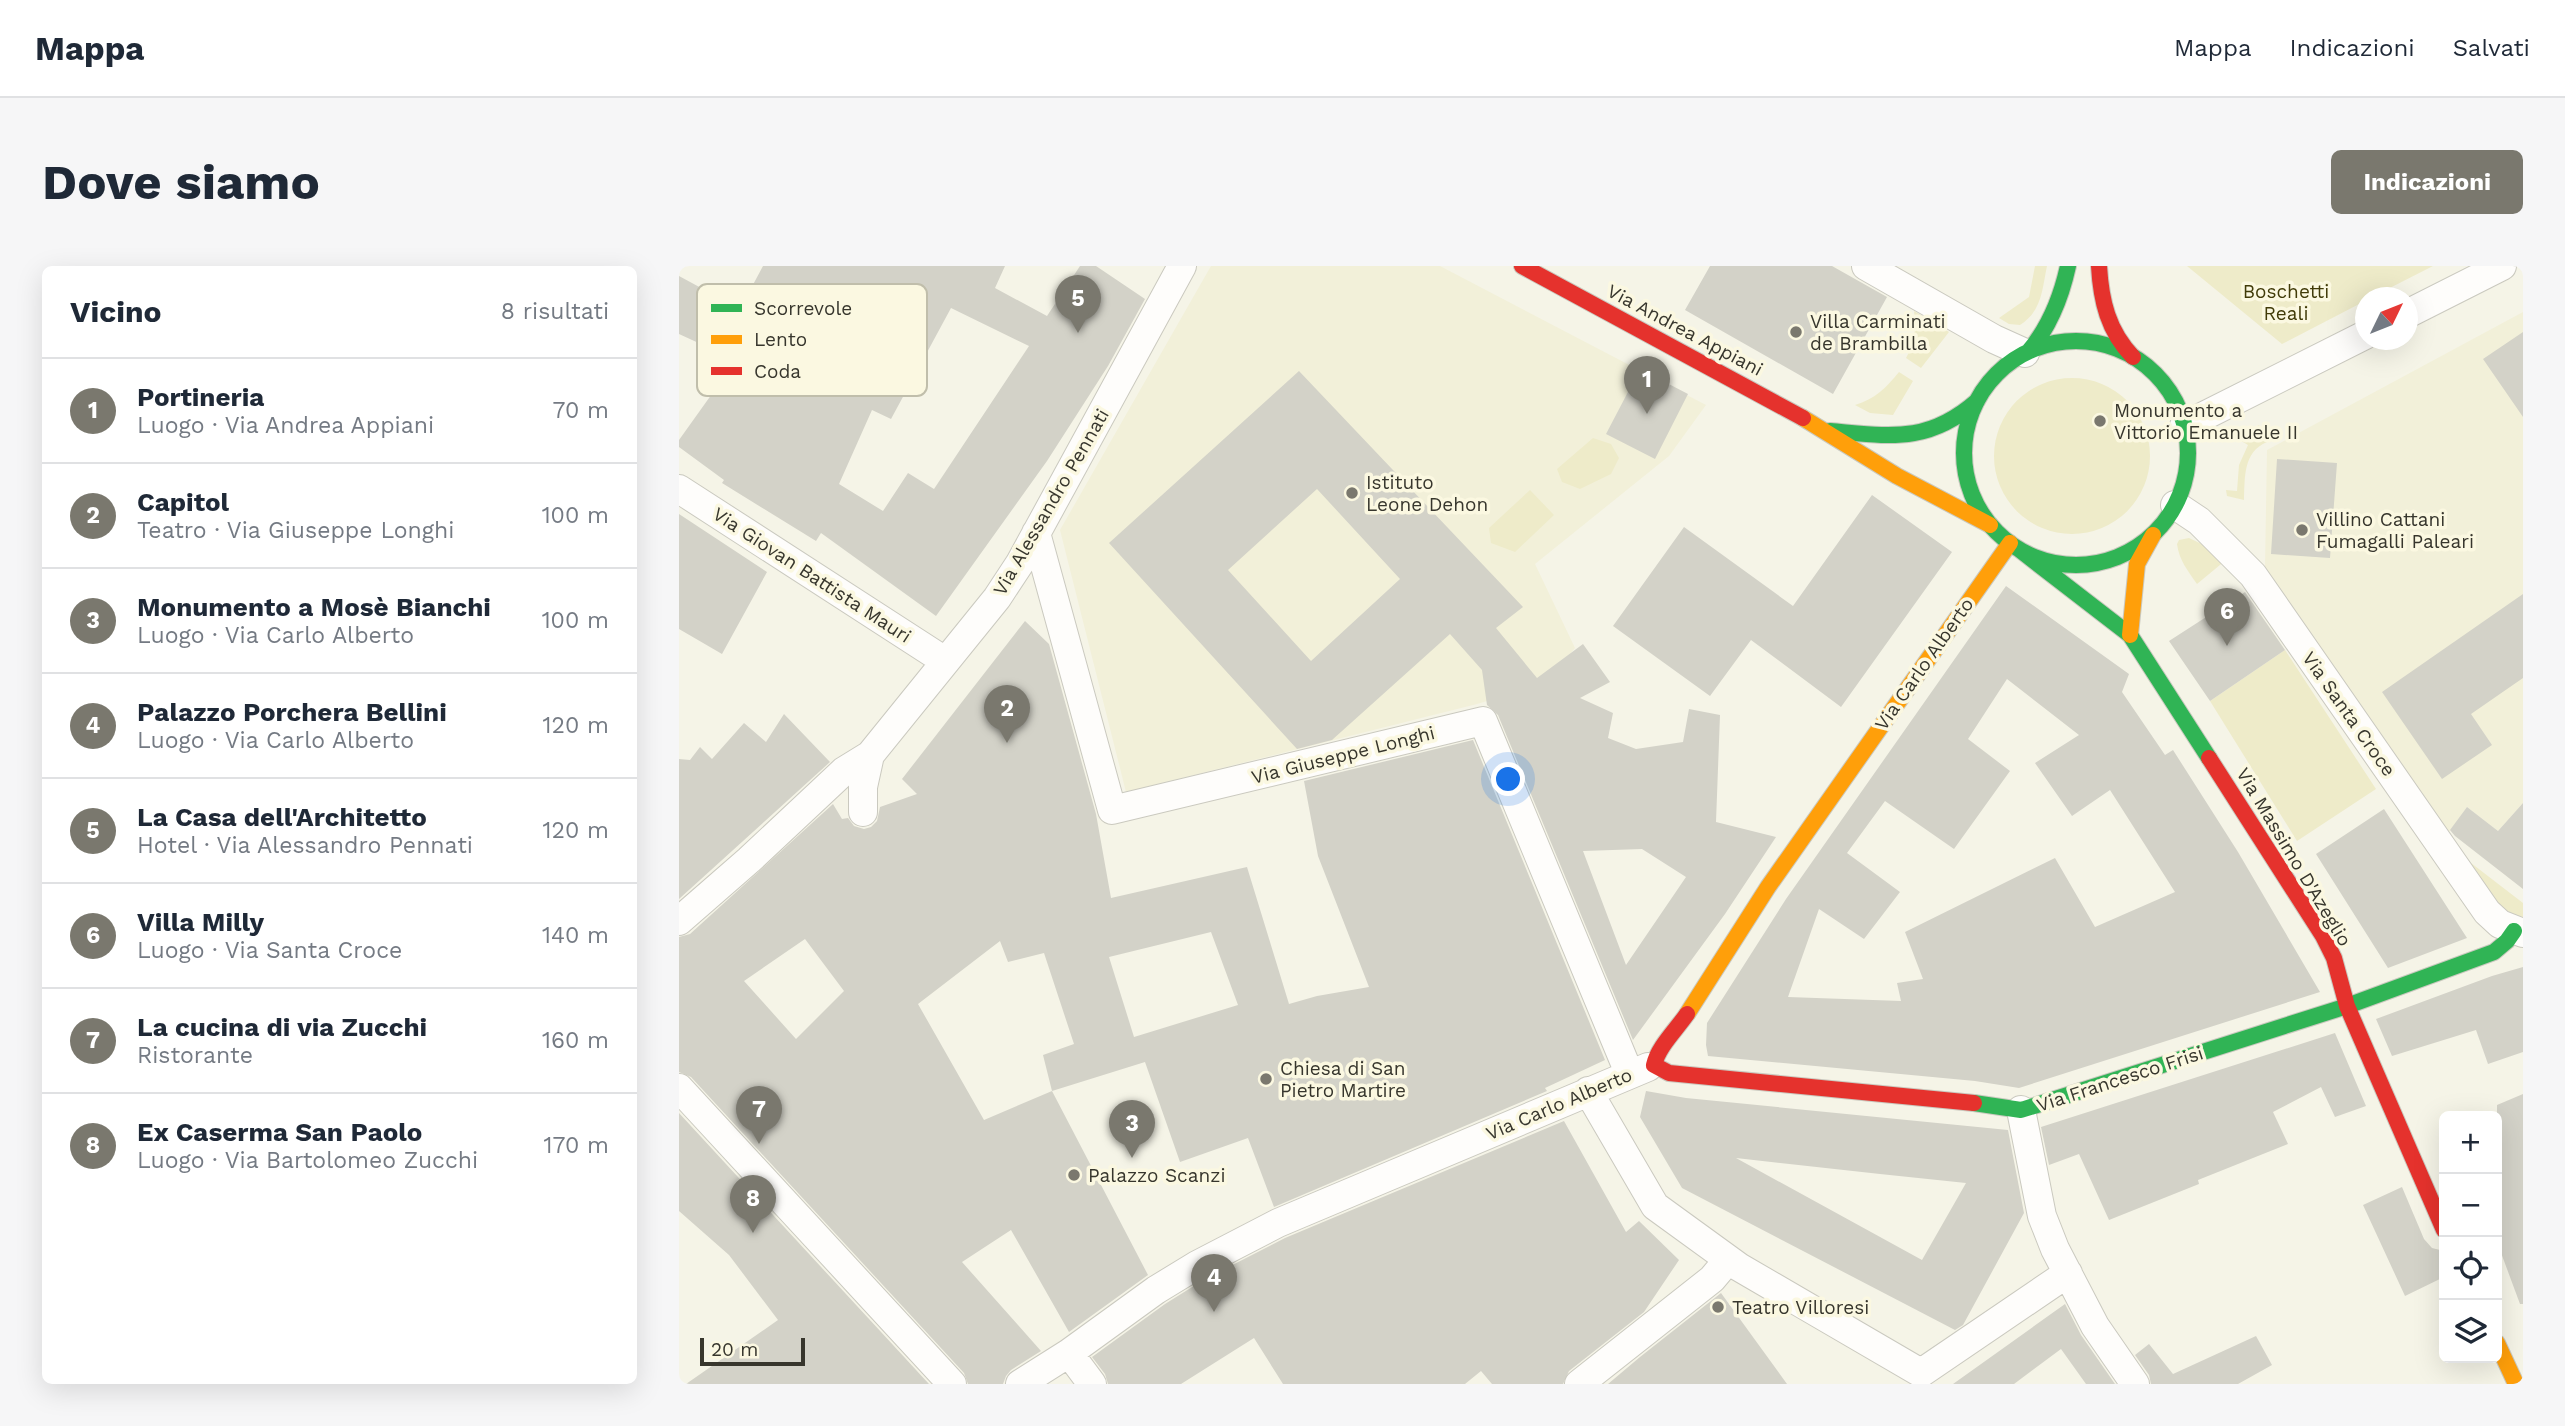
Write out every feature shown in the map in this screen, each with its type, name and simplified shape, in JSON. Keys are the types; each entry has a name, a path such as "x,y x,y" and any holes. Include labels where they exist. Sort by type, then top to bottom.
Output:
{"street":[{"name":"Via Alessandro Pennati","path":"679,921 844,771 870,755 997,598 1036,533 1182,266"},
{"name":"Via Andrea Appiani","path":"1522,266 1828,431 1896,476 1990,525"},
{"path":"1866,266 1994,339 2027,352 2054,343 2080,341 2105,345 2133,357"},
{"path":"2068,266 2055,313 2044,334 2027,352 1996,374 1977,401 1966,432 1965,465 1973,497 1990,525 2015,546 2056,563 2089,564 2121,556 2153,535"},
{"path":"2099,266 2106,319 2121,345 2161,380 2175,401 2188,446 2186,471 2175,505 2153,535 2137,564 2130,635"},
{"path":"2418,308 2502,266"},
{"path":"2184,426 2355,340"},
{"name":"Via Andrea Appiani","path":"1828,431 1916,435 1949,423 1977,401"},
{"name":"Via Giovan Battista Mauri","path":"679,489 945,661"},
{"name":"Via Santa Croce","path":"2175,505 2199,521 2253,575 2487,912 2518,932"},
{"name":"Via Giuseppe Longhi","path":"1036,533 1112,810 1483,721 1642,1069"},
{"name":"Via Massimo D'Azeglio","path":"2015,546 2130,635 2323,936 2334,958 2347,1006 2439,1218"},
{"name":"Via Carlo Alberto","path":"1020,1384 1069,1353 1156,1290 1278,1223 1642,1069 1672,1037 1768,887 2015,546"},
{"name":"Via Alessandro Pennati","path":"863,812 863,787 870,755"},
{"name":"Via Francesco Frisi","path":"1642,1069 2021,1110 2347,1006 2494,952 2518,932"},
{"path":"679,1088 952,1384"},
{"path":"1588,1091 1655,1206 1720,1270 1921,1373 2068,1273"},
{"path":"2021,1110 2042,1216 2095,1326 2135,1384"},
{"path":"1579,1384 1720,1270"},
{"path":"1069,1353 1092,1384"},
{"path":"2502,1354 2516,1384"}],"shaded area":[{"name":"Istituto Leone Dehon","path":"1211,266 1440,266 1706,405 1669,456 1535,564 1575,648 1545,684 1477,704 1126,792 1060,530"},
{"path":"2523,312 2523,803 2498,831 2467,807 2449,832 2265,567 2267,450"}],"green space":[{"path":"2035,266 2047,266 2037,307 2020,325 2009,324 1999,318 2029,297"},
{"name":"Boschetti Reali","path":"2187,266 2433,266 2392,287 2355,287 2355,306 2282,344"},
{"path":"1914,311 1949,332 1921,368 1906,358 1914,335"},
{"path":"1899,372 1913,381 1893,415 1870,413 1855,405 1880,392"},
{"path":"2072,378 2102,384 2127,401 2144,426 2150,456 2144,486 2127,511 2102,528 2072,534 2042,528 2017,511 2000,486 1994,456 2000,426 2017,401 2042,384"},
{"path":"2259,425 2267,442 2259,446 2249,459 2245,474 2244,500 2227,496 2226,490 2237,491 2239,465 2248,445 2238,439"},
{"path":"1593,438 1611,444 1619,458 1611,474 1580,489 1562,482 1557,469"},
{"path":"1530,490 1554,515 1515,552 1491,543 1489,528"},
{"path":"2189,538 2226,560 2197,584 2178,550 2179,540"},
{"path":"2285,650 2376,789 2297,841 2210,701"},
{"path":"2458,853 2523,903 2523,917 2502,908 2493,900"}],"building":[{"path":"763,266 1005,266 995,288 1047,316 1080,266 1096,266 1145,299 1108,366 1047,461 936,616 821,533 816,541 722,483 724,480 679,447 679,440 710,396 903,396 891,419 872,410 839,484 883,511 908,473 934,489 1029,346 951,308 927,352 927,284 753,284"},
{"name":"Villa Carminati de Brambilla","path":"1710,266 1832,266 1887,297 1833,394 1685,310"},
{"path":"679,276 697,286 697,342 679,334"},
{"path":"2523,332 2523,417 2483,359"},
{"path":"1640,369 1688,394 1655,459 1606,434"},
{"path":"1299,371 1523,607 1496,628 1537,678 1583,644 1610,682 1580,698 1613,713 1608,738 1636,749 1683,742 1689,709 1720,715 1716,822 1776,837 1725,914 1633,1040 1498,715 1487,705 1482,670 1450,634 1332,740 1297,749 1109,543","holes":["1317,489 1400,579 1311,661 1228,570","1642,849 1686,877 1626,965 1583,851"]},
{"name":"Villino Cattani Fumagalli Paleari","path":"2277,459 2337,463 2330,558 2271,554"},
{"path":"1872,495 1952,552 1841,707 1751,640 1710,696 1613,626 1684,527 1793,606"},
{"path":"679,514 767,572 722,654 679,629"},
{"path":"2006,586 2129,674 2122,692 2165,755 2173,750 2238,852 2320,992 2019,1088 1975,1081 1708,1056 1707,1023 1786,899","holes":["2007,679 2079,735 2035,763 2072,816 2110,790 2175,892 2095,927 2055,858 1905,932 1923,979 1897,983 1901,1001 1788,997 1819,909 1864,939 1900,892 1847,853 1885,801 1954,849 2010,771 1968,739"]},
{"path":"2245,592 2285,650 2210,701 2169,641"},
{"path":"2523,594 2523,678 2471,714 2492,745 2442,779 2382,692"},
{"path":"1025,621 1049,644 1096,814 1111,898 1247,867 1289,1004 1369,987 1318,856 1304,781 1473,740 1605,1060 1545,1088 1547,1091 1274,1207 1248,1138 1180,1162 1145,1062 1052,1091 1148,1275 1069,1332 1011,1230 962,1262 1041,1351 1011,1370 1003,1384 968,1384 964,1373 691,1077 679,1072 679,937 690,934 833,804 842,819 848,818 854,826 864,829 871,827 877,821 880,807 917,794 902,779","holes":["1211,932 1238,1005 1134,1037 1109,957","805,939 844,991 796,1039 744,981","1000,941 1008,962 1044,953 1074,1044 1043,1055 1052,1091 984,1120 918,1004"]},
{"path":"784,714 830,762 679,899 679,759 690,760 700,747 712,759 744,723 766,742"},
{"path":"2523,803 2523,889 2450,830 2467,807 2498,831"},
{"path":"2384,809 2467,938 2388,968 2316,854"},
{"path":"2523,967 2523,1052 2488,1064 2476,1030 2392,1056 2376,1019"},
{"path":"2335,1033 2366,1106 2335,1117 2321,1087 2273,1112 2288,1144 2109,1220 2079,1154 2049,1165 2041,1127"},
{"path":"1646,1091 1686,1098 2008,1130 2024,1213 1963,1325 1955,1330 1682,1188 1640,1117","holes":["1736,1158 1966,1183 1922,1260"]},
{"path":"2523,1094 2523,1304 2520,1304 2502,1255 2502,1111 2497,1111 2497,1105"},
{"path":"679,1113 929,1384 686,1384 778,1320 729,1255 679,1211"},
{"path":"1564,1121 1626,1232 1639,1221 1679,1260 1644,1312 1569,1371 1563,1384 1492,1384 1481,1371 1465,1384 1283,1384 1254,1338 1181,1384 1108,1384 1105,1374 1092,1357 1165,1304 1205,1279 1285,1238"},
{"path":"2402,1187 2424,1239 2432,1248 2439,1250 2439,1279 2405,1296 2363,1205"},
{"path":"1721,1293 1787,1384 1608,1384 1640,1357"},
{"path":"2065,1304 2081,1335 2115,1384 2086,1384 2061,1349 2014,1384 1953,1384"},
{"path":"2256,1336 2272,1365 2238,1384 2151,1384 2149,1375 2135,1355 2149,1344 2173,1374"}],"traffic: fast":[{"path":"2029,351 2054,311 2068,266"},
{"path":"2076,341 2098,343 2129,354 2155,374 2175,400 2186,431 2188,453 2186,475 2175,506 2155,532 2129,552 2098,563 2076,565 2054,563 2023,552 1997,532 1977,506 1966,475 1964,453 1966,431 1977,400 1997,374 2023,354 2054,343 2076,341"},
{"path":"1830,431 1890,435 1925,431 1942,425 1977,401"},
{"path":"2020,550 2130,635 2209,758"},
{"path":"1974,1103 2021,1110 2347,1006 2494,952 2514,931"}],"traffic: slow":[{"path":"1803,418 1897,476 1990,525"},
{"path":"2130,635 2137,564 2153,535"},
{"path":"1687,1014 1768,887 2010,543"},
{"path":"2502,1354 2516,1384"}],"traffic: jam":[{"path":"1522,266 1803,418"},
{"path":"2099,266 2107,315 2117,337 2133,357"},
{"path":"2209,758 2323,936 2334,958 2347,1006 2439,1218"},
{"path":"1687,1014 1656,1058 1654,1065 1669,1073 1974,1103"}],"place":[{"name":"Villa Carminati de Brambilla","path":"1796,332"},
{"name":"La Casa dell'Architetto","path":"1078,333"},
{"name":"Portineria","path":"1647,414"},
{"name":"Monumento a Vittorio Emanuele II","path":"2100,421"},
{"name":"Istituto Leone Dehon","path":"1352,493"},
{"name":"Villino Cattani Fumagalli Paleari","path":"2302,530"},
{"name":"Villa Milly","path":"2227,646"},
{"name":"Capitol","path":"1007,743"},
{"name":"Chiesa di San Pietro Martire","path":"1266,1079"},
{"name":"La cucina di via Zucchi","path":"759,1144"},
{"name":"Monumento a Mosè Bianchi","path":"1132,1158"},
{"name":"Palazzo Scanzi","path":"1074,1175"},
{"name":"Ex Caserma San Paolo","path":"753,1233"},
{"name":"Teatro Villoresi","path":"1718,1307"},
{"name":"Palazzo Porchera Bellini","path":"1214,1312"}]}
